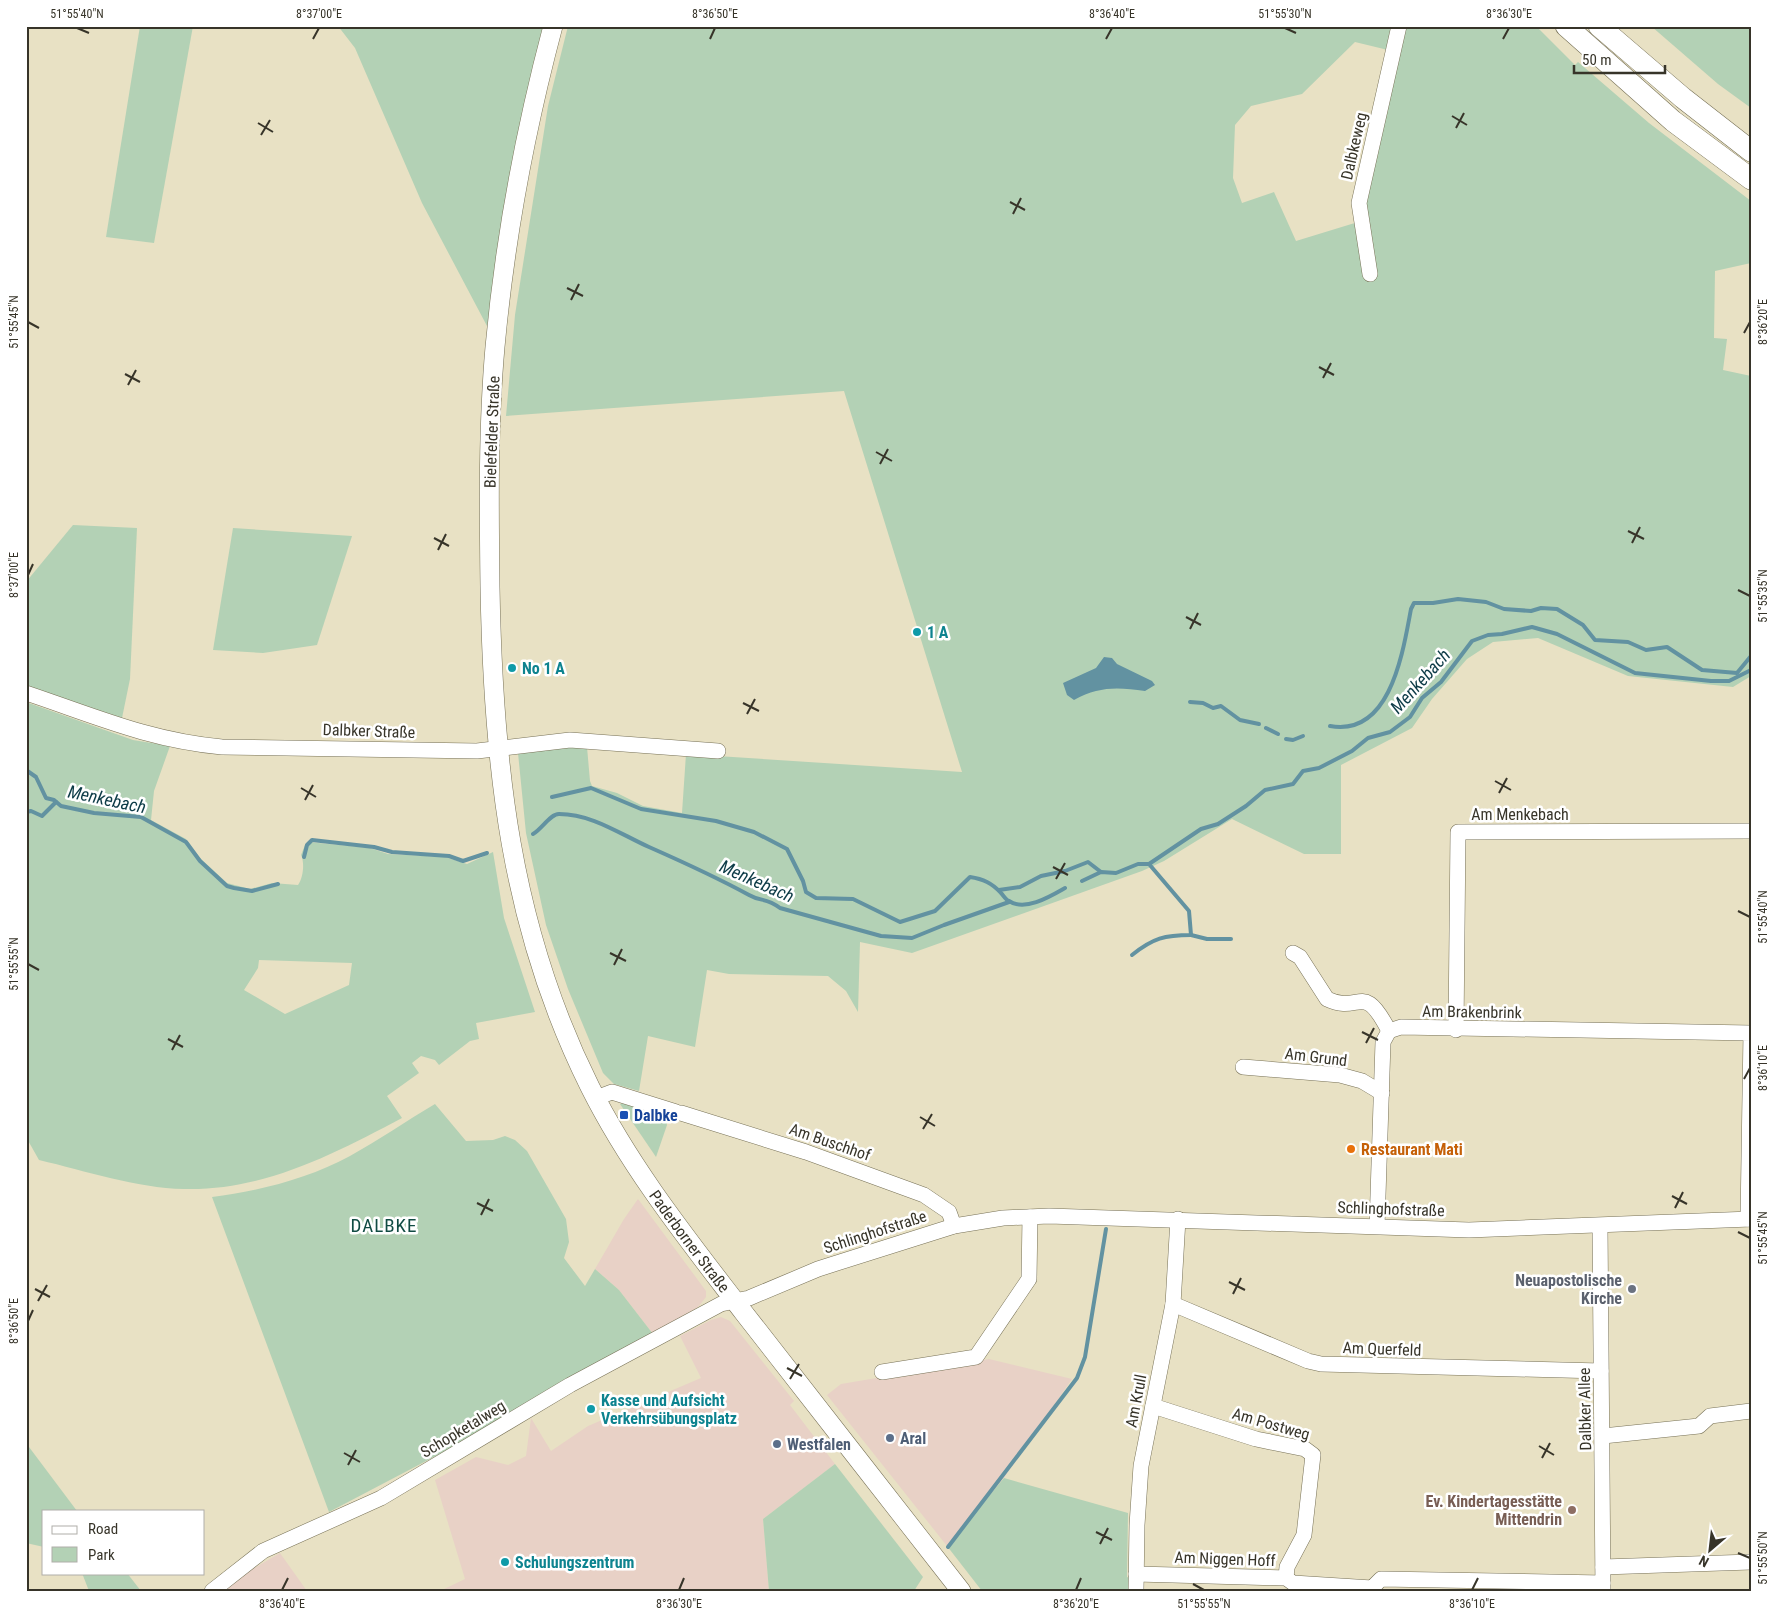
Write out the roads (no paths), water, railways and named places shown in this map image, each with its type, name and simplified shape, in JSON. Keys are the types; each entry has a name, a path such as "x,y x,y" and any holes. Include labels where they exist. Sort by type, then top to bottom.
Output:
{"highway":[{"path":"1566,26 1673,121 1751,179"},
{"path":"1599,26 1683,98 1751,150"}],"main road":[{"name":"Bielefelder Straße","path":"510,843 498,748 490,541 490,432 495,349 507,245 521,163 537,87 553,26"},
{"name":"Paderborner Straße","path":"510,843 522,901 543,973 565,1033 596,1098 645,1180 735,1301 961,1591"}],"street":[{"name":"Dalbkeweg","path":"1370,274 1359,203 1399,26"},
{"name":"Dalbker Straße","path":"26,693 126,729 193,744 253,748 298,746 379,750 477,750 570,740 718,751"},
{"name":"Am Menkebach","path":"1456,1030 1458,832 1751,831"},
{"path":"1293,952 1300,957 1327,999 1334,1002 1366,1001 1375,1006 1390,1031 1383,1042 1377,1226"},
{"name":"Am Brakenbrink","path":"1390,1031 1401,1027 1456,1030 1751,1034 1749,1219"},
{"name":"Am Grund","path":"1243,1066 1340,1075 1362,1082 1382,1093"},
{"name":"Am Buschhof","path":"596,1098 612,1092 806,1152 924,1194 949,1212 954,1226"},
{"path":"882,1372 976,1357 1029,1279 1030,1216"},
{"name":"Schlinghofstraße","path":"735,1301 754,1296 818,1269 882,1247 954,1226 987,1220 1030,1216 1469,1230 1749,1219"},
{"name":"Am Krull","path":"1136,1591 1137,1525 1142,1466 1173,1304 1178,1220"},
{"name":"Dalbker Allee","path":"1600,1226 1603,1587"},
{"name":"Schopketalweg","path":"212,1591 263,1551 382,1498 570,1386 721,1304 735,1301"},
{"name":"Am Querfeld","path":"1173,1304 1308,1361 1321,1364 1601,1371"},
{"name":"Am Postweg","path":"1153,1406 1256,1439 1304,1449 1313,1454 1304,1535 1287,1567 1286,1578"},
{"path":"1603,1436 1699,1426 1710,1416 1751,1411"},
{"path":"1603,1567 1751,1562"},
{"name":"Am Niggen Hoff","path":"1136,1574 1286,1578 1293,1583 1372,1589 1381,1579 1603,1587"}],"water":[{"path":"1104,657 1112,658 1117,664 1152,681 1155,685 1145,691 1117,688 1100,690 1074,700 1067,695 1063,683 1096,668"}],"waterway":[{"path":"1330,726 1351,726 1367,718 1380,705 1398,667 1414,603 1433,603 1458,599 1486,602 1504,609 1531,611 1541,608 1557,609 1583,625 1595,640 1628,642 1646,650 1667,647 1702,670 1737,673 1751,656"},
{"name":"Menkebach","path":"1082,881 1101,872 1116,873 1138,864 1149,864 1201,829 1218,824 1246,806 1265,790 1293,784 1303,771 1319,768 1352,751 1368,738 1390,732 1410,717 1422,698 1441,682 1472,641 1488,635 1502,634 1532,627 1557,634 1635,673 1711,681 1729,681 1751,670"},
{"path":"1190,702 1203,703 1213,708 1221,706 1240,720 1259,724"},
{"path":"1266,728 1278,734"},
{"path":"1286,739 1293,740 1303,736"},
{"name":"Menkebach","path":"26,770 36,777 46,798 54,800 61,806 94,813 141,817 186,842 200,861 227,886 252,891 278,884"},
{"name":"Menkebach","path":"552,797 591,788 641,809 716,821 754,832 787,849 803,881 806,892 816,898 853,899 900,922 935,911 970,877 991,884 1007,900 1023,905 1038,902 1065,888"},
{"name":"Menkebach","path":"26,812 31,811 42,816 56,802"},
{"name":"Menkebach","path":"533,834 556,815 583,817 606,826 753,897 771,902 780,908 881,936 912,938 1009,902"},
{"name":"Menkebach","path":"304,857 307,845 312,840 374,847 392,852 449,856 463,861 487,853"},
{"name":"Menkebach","path":"999,890 1020,887 1041,876 1065,871 1088,862 1101,872"},
{"path":"1132,955 1153,941 1166,937 1191,935 1189,911 1149,864"},
{"path":"1191,935 1207,939 1231,939"},
{"path":"948,1547 1077,1378 1085,1357 1106,1229"}],"place":[{"name":"1 A","path":"917,632"},
{"name":"No 1 A","path":"512,668"},
{"name":"Dalbke","path":"624,1115"},
{"name":"Restaurant Mati","path":"1351,1149"},
{"name":"Neuapostolische Kirche","path":"1632,1289"},
{"name":"Kasse und Aufsicht Verkehrsübungsplatz","path":"591,1409"},
{"name":"Aral","path":"890,1438"},
{"name":"Westfalen","path":"777,1444"},
{"name":"Ev. Kindertagesstätte Mittendrin","path":"1572,1510"},
{"name":"Schulungszentrum","path":"505,1562"}],"district":[{"name":"DALBKE","path":"384,1225"}]}
